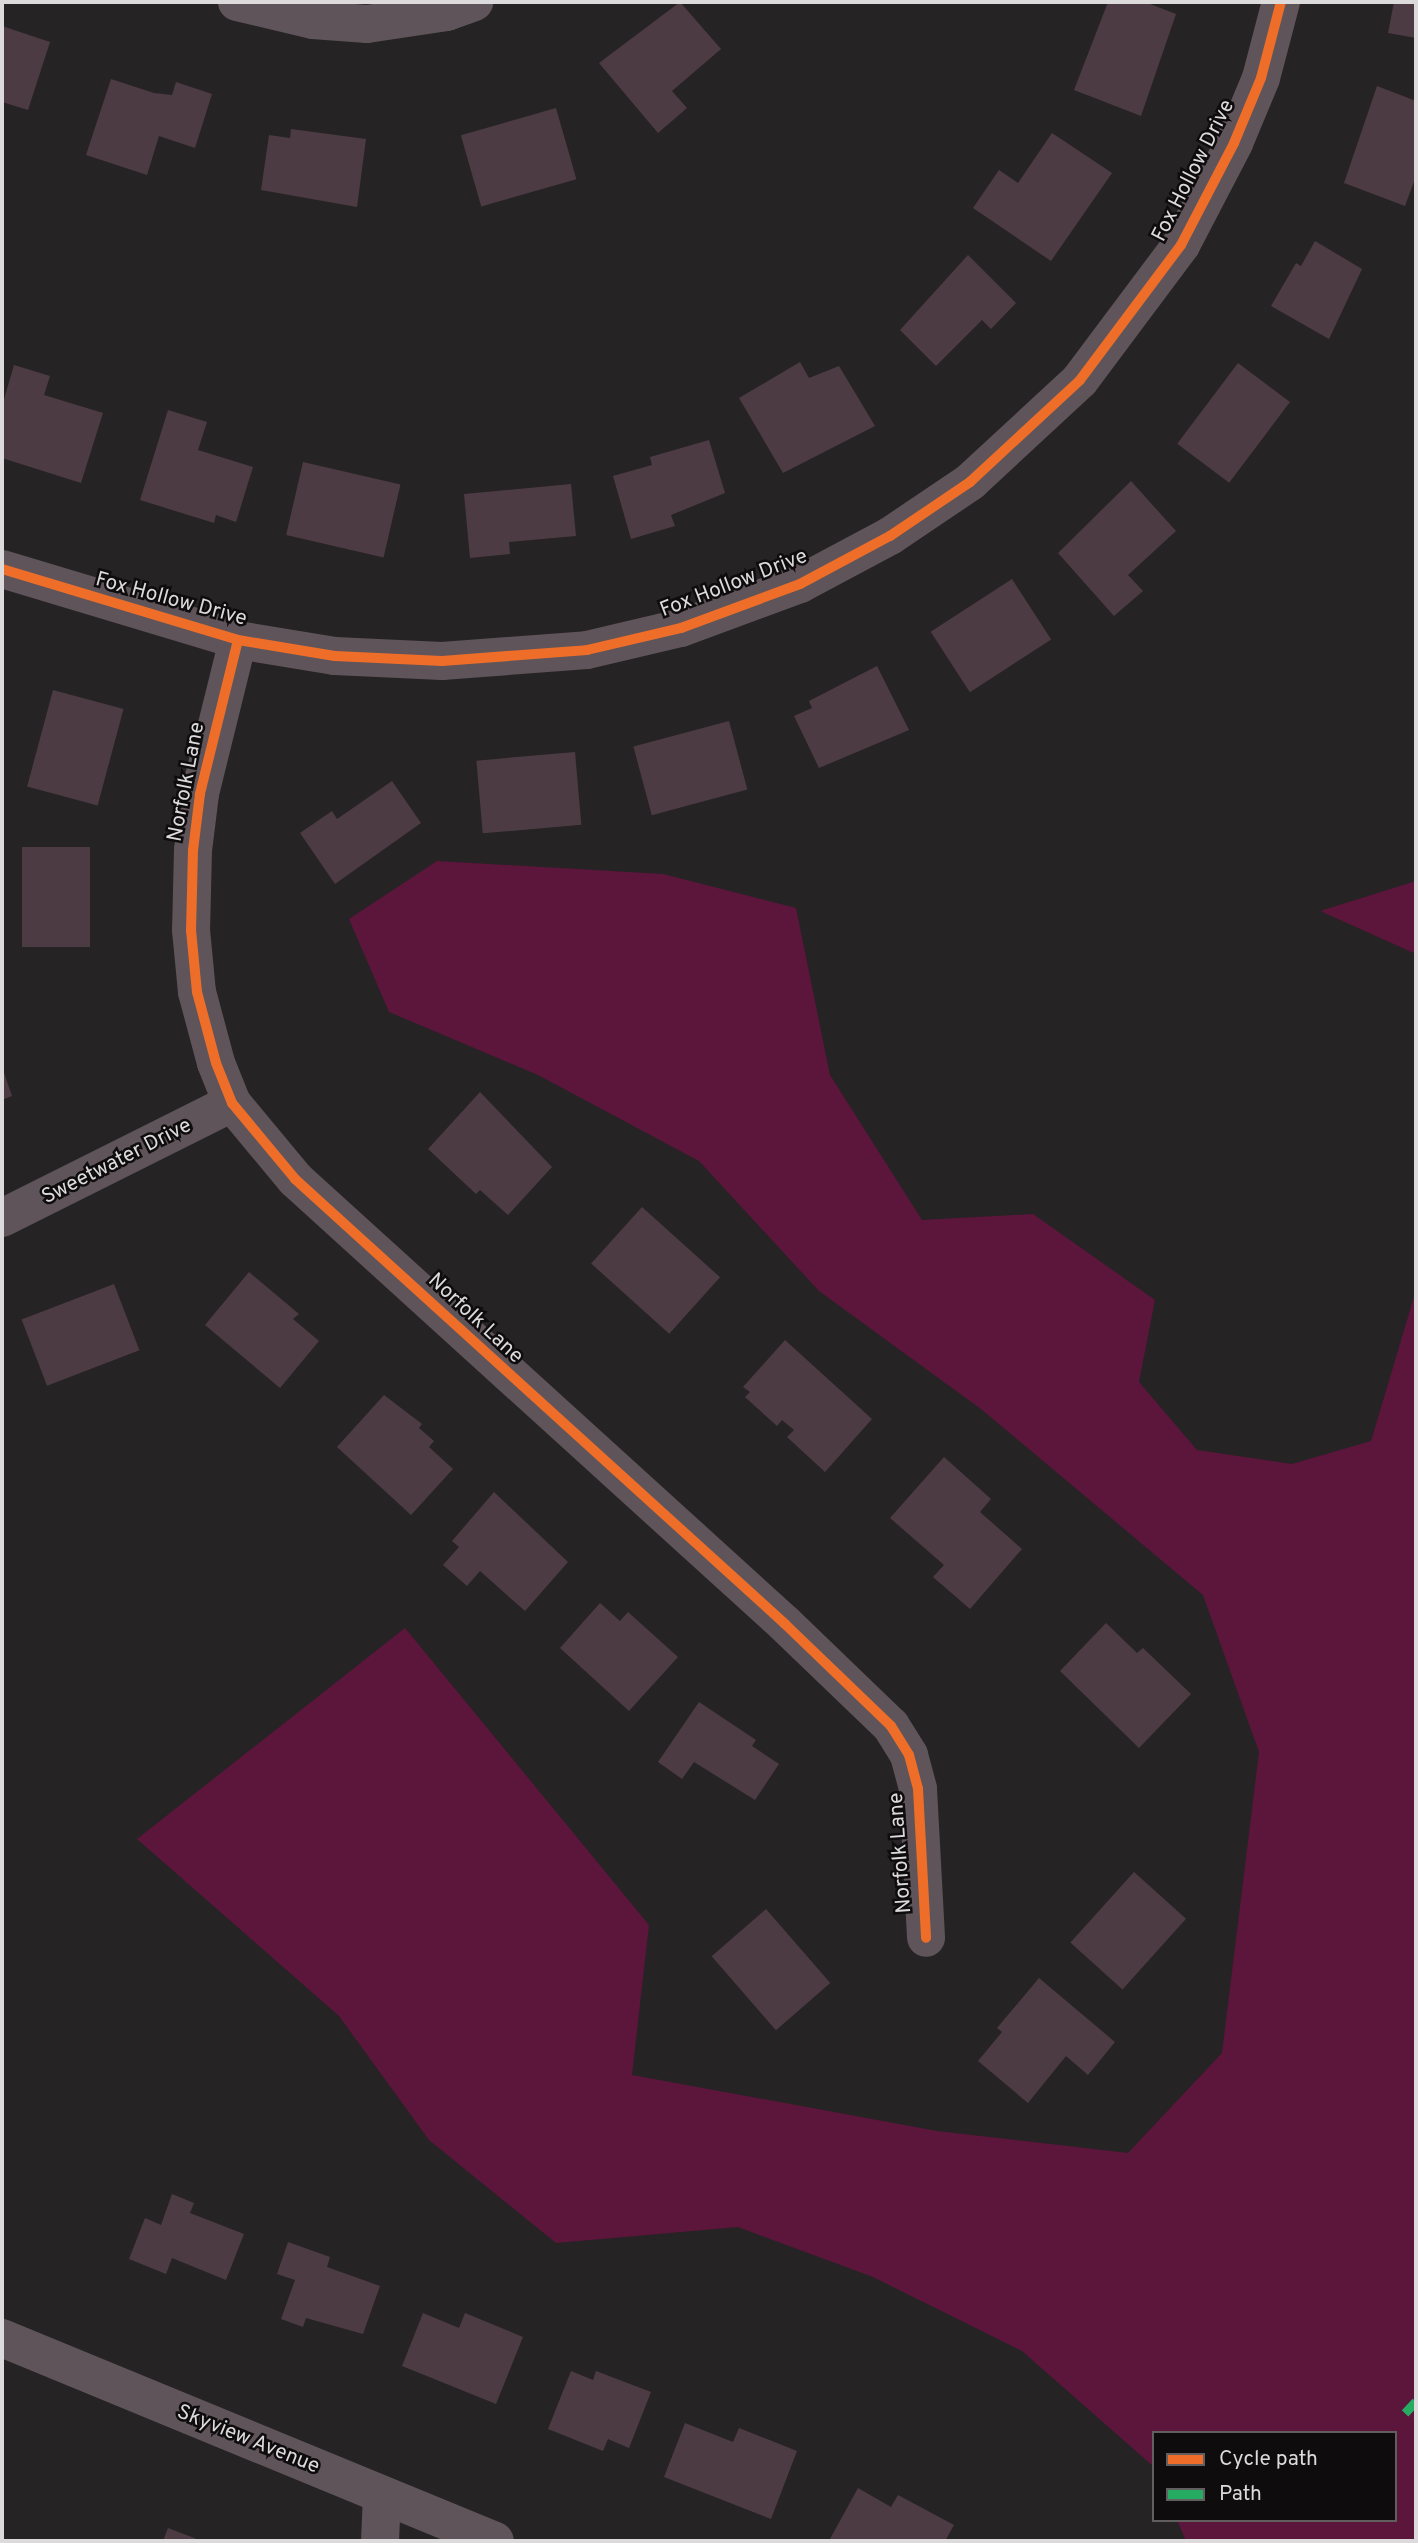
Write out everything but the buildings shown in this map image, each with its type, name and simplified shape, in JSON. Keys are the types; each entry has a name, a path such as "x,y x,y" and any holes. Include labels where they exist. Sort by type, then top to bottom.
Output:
{"street":[{"path":"237,2 313,20 368,24 447,12 474,2"},
{"name":"Fox Hollow Drive","path":"2,569 238,640 335,656 442,661 587,650 681,628 800,584 890,536 970,482 1041,421 1080,380 1181,246 1234,144 1261,78 1281,2"},
{"name":"Norfolk Lane","path":"238,640 200,794 192,850 191,930 197,992 216,1063 232,1103 295,1179 785,1624 891,1727 909,1755 918,1789 926,1938"},
{"name":"Sweetwater Drive","path":"2,1218 232,1103"},
{"name":"Skyview Avenue","path":"2,2338 495,2541"},
{"path":"380,2541 382,2495"}],"shaded area":[{"path":"437,861 663,874 796,908 830,1075 922,1220 1033,1214 1155,1300 1139,1382 1197,1450 1292,1464 1371,1441 1416,1290 1416,2541 1186,2541 1178,2522 1397,2522 1397,2431 1152,2431 1152,2465 1022,2351 873,2277 738,2227 556,2243 429,2140 339,2016 137,1839 405,1628 649,1925 632,2075 937,2131 1128,2153 1222,2053 1259,1752 1203,1595 981,1409 819,1291 699,1161 538,1075 389,1012 349,919"},
{"path":"1416,881 1416,954 1320,911"}],"marked path":[{"path":"1405,2413 1416,2401"}],"cycle path":[{"path":"2,569 238,640 335,656 442,661 587,650 681,628 800,584 890,536 970,482 1080,380 1181,245 1234,143 1261,78 1281,2"},
{"path":"238,640 200,794 193,850 191,930 197,992 216,1063 232,1103 295,1179 785,1624 891,1726 909,1755 918,1789 926,1938"}]}
